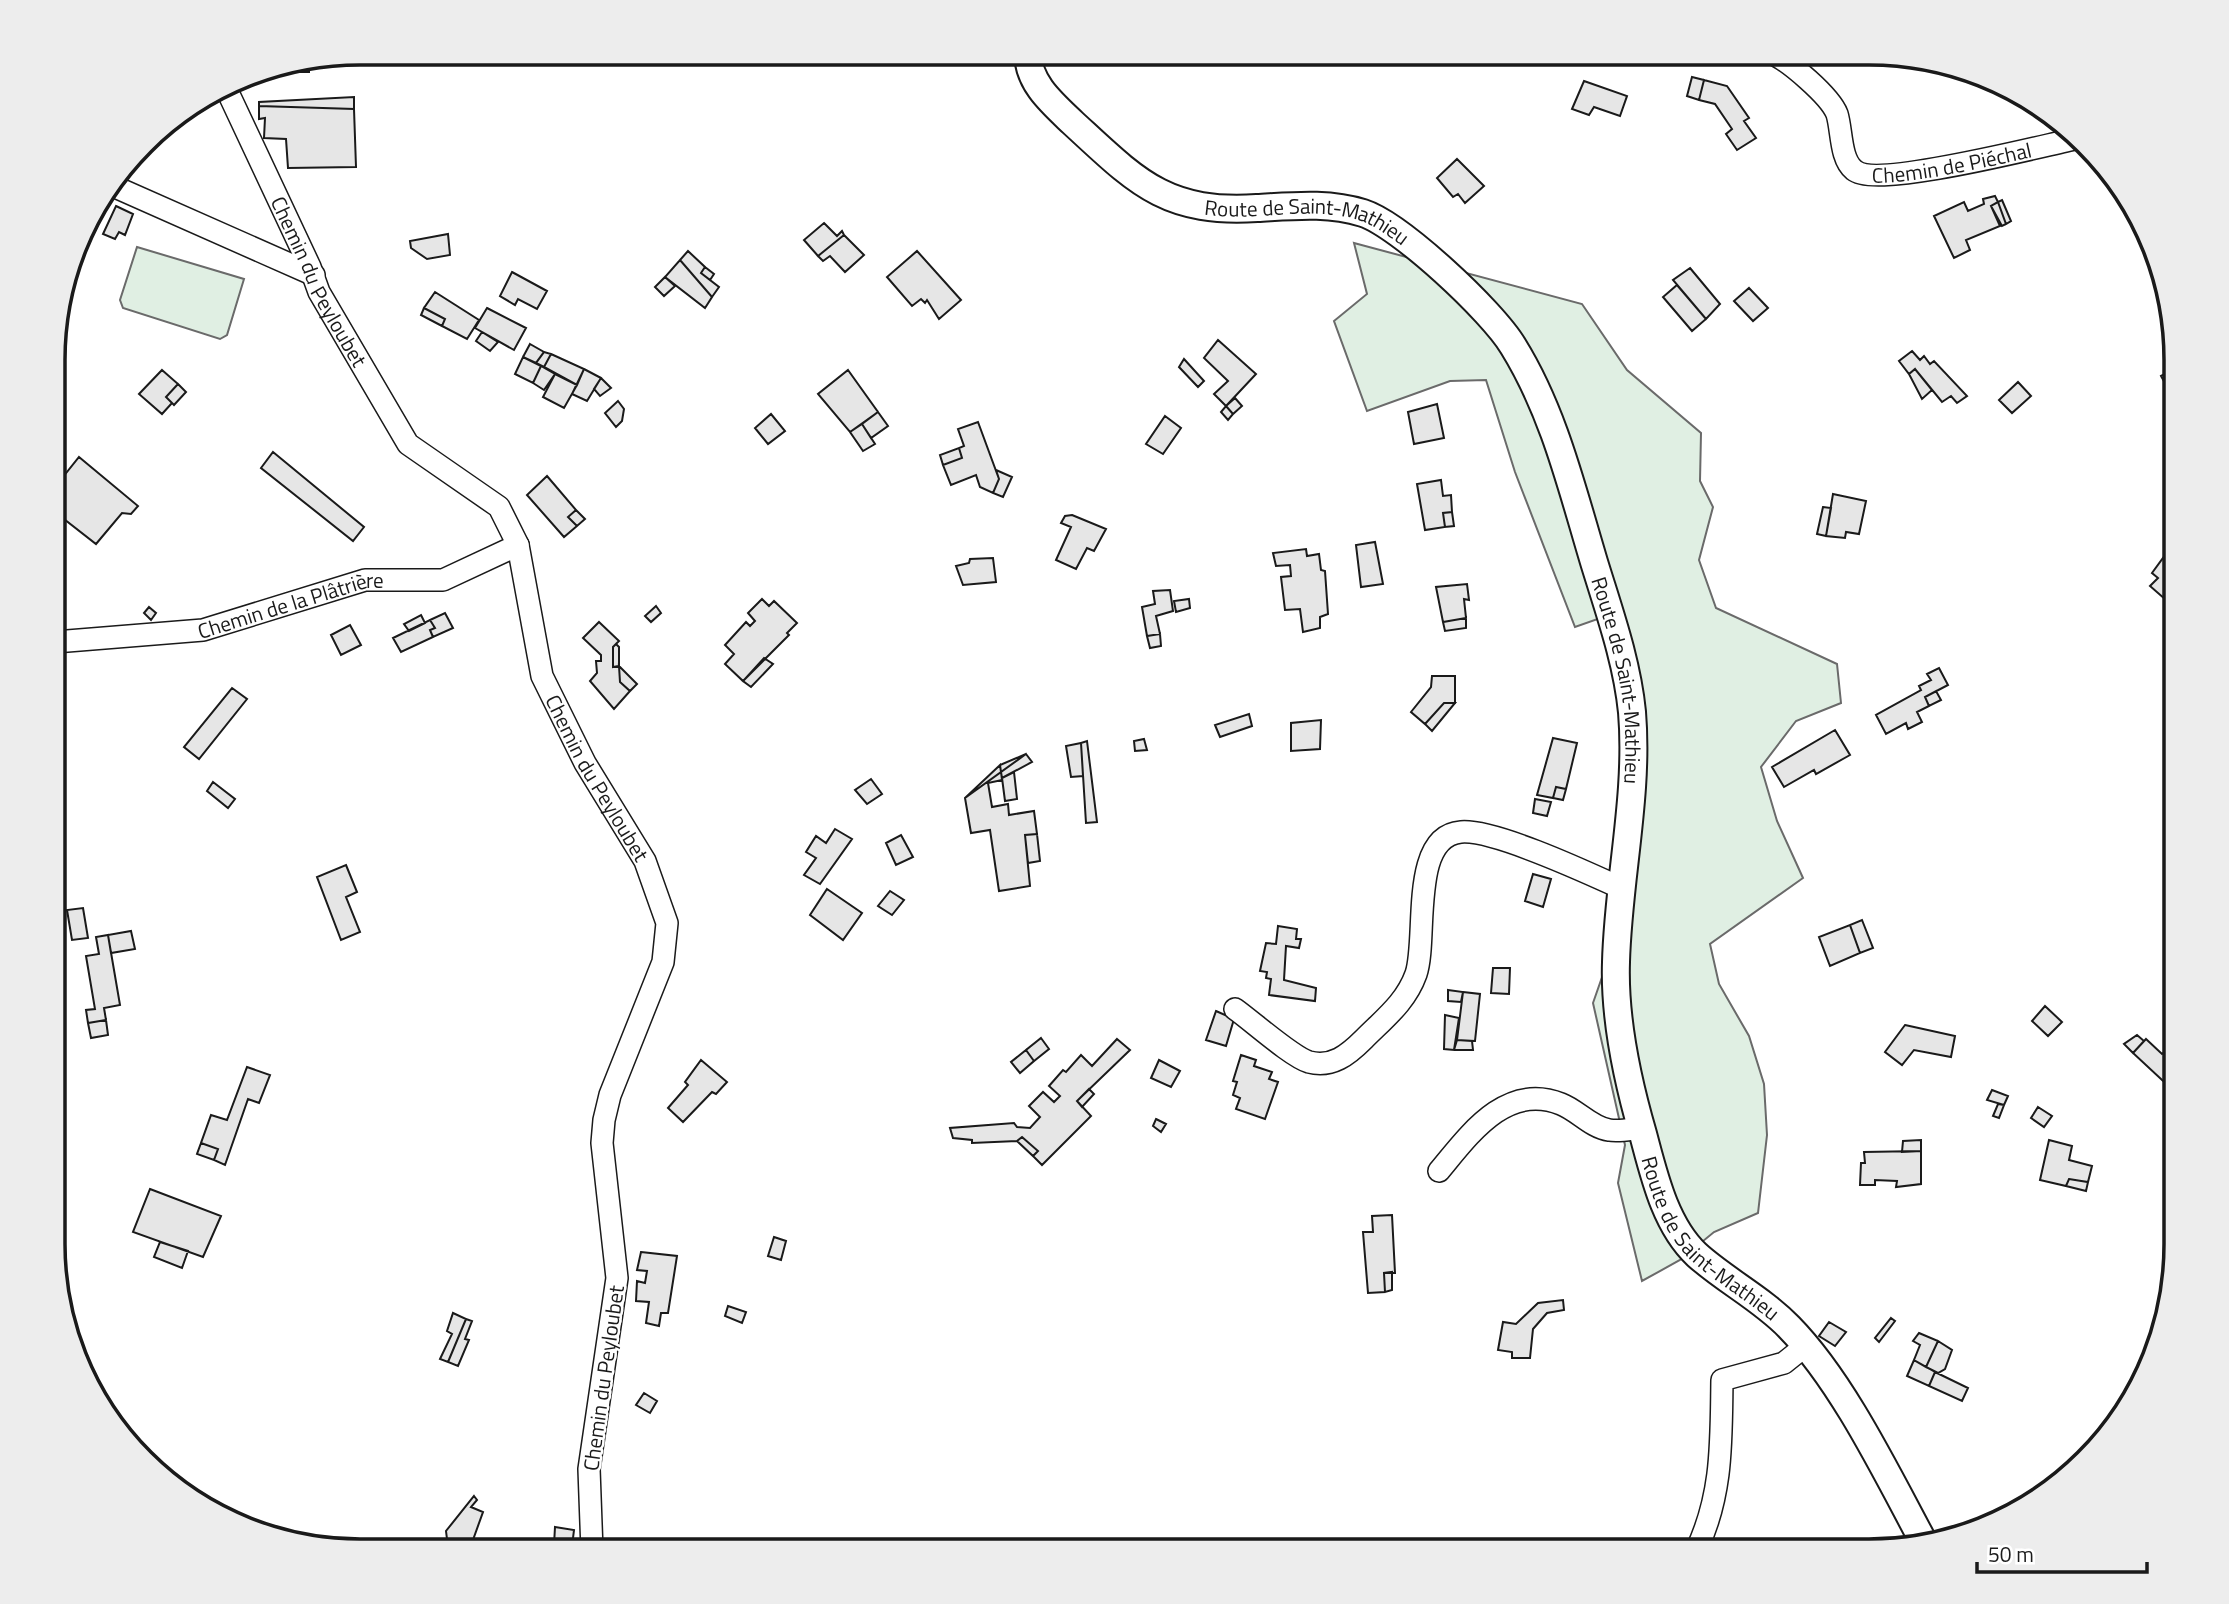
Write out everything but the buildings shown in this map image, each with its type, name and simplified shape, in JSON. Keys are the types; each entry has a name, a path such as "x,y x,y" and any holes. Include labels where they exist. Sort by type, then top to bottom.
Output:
{"street":[{"name":"Route de Saint-Mathieu","path":"1030,65 1032,78 1045,94 1126,172 1156,192 1187,205 1212,208 1318,205 1379,220 1478,301 1511,342 1553,429 1620,649 1632,712 1630,783 1615,964 1617,1018 1641,1128 1674,1225 1695,1254 1788,1326 1834,1387 1881,1463 1920,1535"},
{"name":"Chemin de Piéchal","path":"1786,65 1830,99 1837,114 1847,160 1854,170 1863,173 1914,173 2067,141"},
{"name":"Chemin du Peyloubet","path":"229,95 314,275 319,292 408,444 499,507 518,545 542,676 585,763 645,862 667,923 663,962 610,1095 604,1120 603,1143 617,1278 589,1469 592,1539"},
{"path":"119,189 314,275"},
{"name":"Chemin de la Plâtrière","path":"65,641 203,630 365,580 443,580 518,545"},
{"path":"1235,1009 1306,1061 1327,1064 1348,1055 1407,997 1418,970 1426,867 1436,845 1459,831 1487,836 1571,864 1621,888"},
{"path":"1438,1171 1477,1125 1504,1105 1534,1099 1560,1103 1607,1130 1641,1128"},
{"path":"1702,1539 1712,1518 1721,1457 1722,1380 1784,1363 1804,1347"}],"green space":[{"path":"1354,243 1582,304 1627,370 1701,433 1700,481 1713,507 1699,560 1716,608 1837,664 1841,703 1796,721 1761,767 1777,821 1803,878 1710,944 1719,984 1749,1036 1764,1084 1767,1135 1758,1213 1714,1232 1680,1260 1642,1281 1618,1183 1625,1145 1593,1003 1630,897 1635,685 1623,610 1575,627 1515,472 1486,380 1450,381 1367,411 1334,321 1367,294"},
{"path":"137,247 244,279 227,335 220,339 123,308 120,300"}]}
